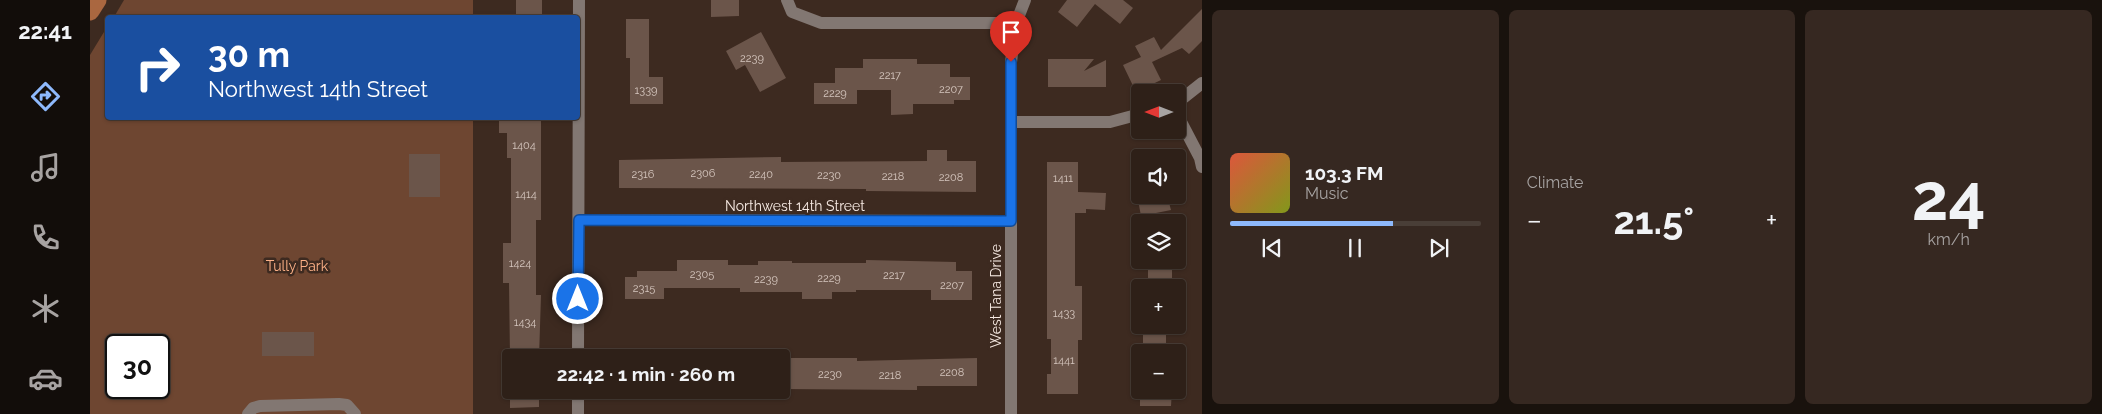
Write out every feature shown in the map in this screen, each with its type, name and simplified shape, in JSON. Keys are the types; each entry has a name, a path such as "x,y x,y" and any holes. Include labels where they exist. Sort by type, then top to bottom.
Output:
{"street":[{"path":"579,0 579,15"},
{"path":"787,0 792,12 821,22 1016,23"},
{"name":"West Tana Drive","path":"1010,414 1011,62 1016,23 1025,0"},
{"path":"1186,96 1202,83"},
{"path":"1011,122 1110,122 1131,116"},
{"path":"578,349 579,120"},
{"path":"1186,131 1200,158 1202,167"},
{"name":"Northwest 14th Street","path":"579,220 1011,221"},
{"path":"578,399 578,414"},
{"path":"248,414 253,408 260,406 339,404 347,405 355,414"}],"green space":[{"path":"124,0 473,0 473,15 115,15"},
{"name":"Tully Park","path":"105,30 105,120 473,120 473,414 90,414 90,55"}],"building":[{"path":"516,0 542,0 542,15 516,15"},
{"path":"711,0 739,0 739,16 711,17"},
{"path":"1067,0 1123,0 1133,8 1120,24 1095,4 1077,27 1058,12"},
{"path":"1202,9 1202,41 1189,54 1182,48 1152,62 1161,80 1153,84 1132,84 1123,65 1141,57 1135,46 1154,37 1161,50"},
{"path":"626,19 649,19 649,77 663,77 663,104 630,104 630,58 626,58"},
{"path":"761,32 786,78 760,92 745,65 736,70 726,51"},
{"path":"863,59 917,59 917,64 950,64 950,77 970,77 970,100 954,100 954,104 913,104 913,114 891,115 891,90 857,90 857,104 814,104 814,83 835,83 835,68 863,68"},
{"path":"1048,59 1094,59 1084,71 1106,60 1106,87 1048,87"},
{"path":"499,120 541,120 541,220 536,220 536,295 541,295 539,349 510,349 509,283 503,283 503,243 511,243 511,158 507,158 507,133 499,133"},
{"path":"927,150 947,150 947,161 976,161 976,192 866,191 866,189 619,188 619,160 781,157 781,162 927,161"},
{"path":"409,154 440,154 440,197 409,197"},
{"path":"1047,162 1078,162 1078,192 1106,193 1105,210 1086,209 1086,213 1075,213 1075,286 1082,286 1082,340 1078,340 1078,394 1047,394 1047,374 1051,374 1051,339 1047,339"},
{"path":"1139,204 1169,204 1171,210 1151,214 1141,214"},
{"path":"677,260 728,260 728,265 758,265 758,261 792,261 792,263 866,263 866,260 956,262 956,271 972,271 972,300 931,300 931,290 856,290 856,292 832,292 832,299 802,299 802,292 740,292 740,288 664,288 664,299 625,299 625,277 637,277 637,271 677,271"},
{"path":"1148,269 1172,269 1172,279 1148,279"},
{"path":"262,332 314,332 314,356 262,356"},
{"path":"1143,334 1166,334 1166,344 1143,344"},
{"path":"790,358 857,358 857,361 977,358 977,386 917,386 917,390 790,389"},
{"path":"510,399 539,399 539,407 510,408"},
{"path":"1140,399 1171,399 1171,406 1140,406"}],"waterway":[{"path":"90,11 97,0"}],"route":[{"path":"578,299 579,220 1011,221 1011,62"}]}
